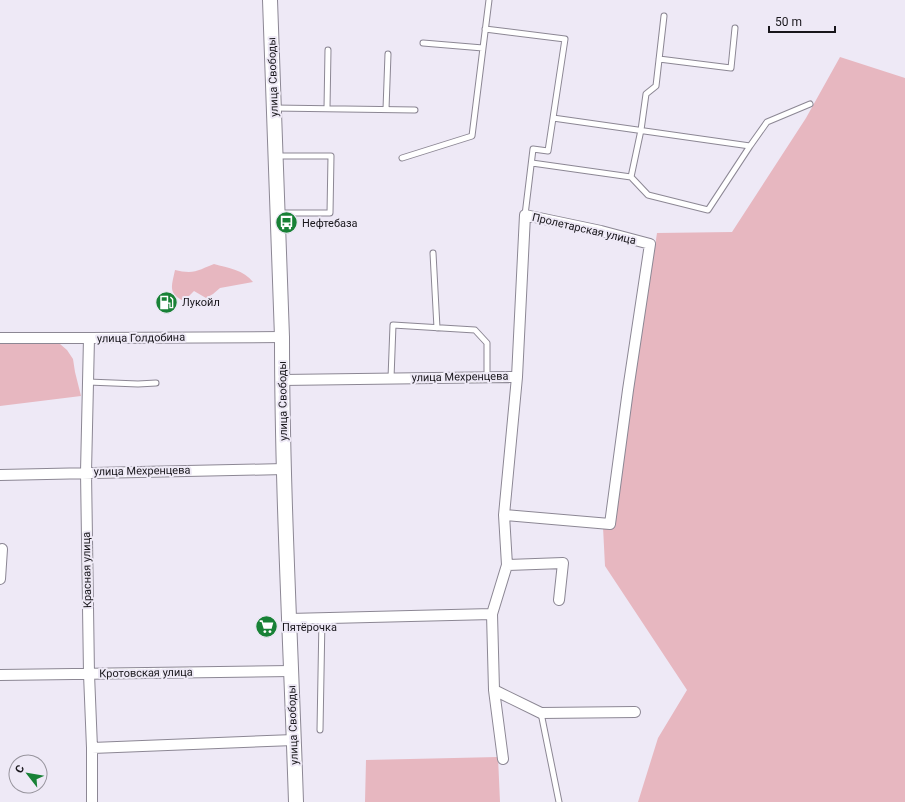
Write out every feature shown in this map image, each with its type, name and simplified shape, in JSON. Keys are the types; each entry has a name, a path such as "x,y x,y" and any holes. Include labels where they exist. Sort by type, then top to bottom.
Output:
{"main road":[{"name":"улица Свободы","path":"270,0 282,336 284,469 296,802"}],"street":[{"name":"Пролетарская улица","path":"503,759 494,690 492,614 506,565 504,515 517,377 525,215 601,231 650,244 610,524 504,515"},
{"name":"улица Голдобина","path":"0,338 282,336"},
{"name":"Красная улица","path":"89,338 86,472 92,802"},
{"name":"улица Мехренцева","path":"282,380 517,377"},
{"name":"улица Мехренцева","path":"0,475 284,469"},
{"path":"0,579 2,549"},
{"path":"506,565 563,563 559,600"},
{"path":"289,619 492,614"},
{"name":"Кротовская улица","path":"0,675 291,671"},
{"path":"494,690 541,713 636,712"},
{"path":"92,748 294,740"}],"lane":[{"path":"402,158 472,136 489,0"},
{"path":"631,177 641,130 646,94 656,86 664,16"},
{"path":"659,59 731,68 735,28"},
{"path":"485,29 565,39 548,151 533,149 525,215"},
{"path":"423,43 482,48"},
{"path":"327,108 328,50"},
{"path":"386,109 388,54"},
{"path":"532,163 631,177 648,195 708,210 767,122 810,104"},
{"path":"274,108 415,110"},
{"path":"553,118 750,146"},
{"path":"276,156 331,156 330,213 278,214"},
{"path":"433,253 437,328"},
{"path":"391,378 393,325 475,330 487,343 487,377"},
{"path":"88,382 138,384 156,383"},
{"path":"320,730 322,618"},
{"path":"541,713 560,802"}],"shaded area":[{"path":"840,57 905,78 905,802 638,802 658,738 687,690 605,566 603,527 615,524 633,390 657,233 732,232 806,118"},
{"path":"214,264 240,272 253,282 220,288 206,298 194,291 184,301 175,295 172,285 175,270 192,272"},
{"path":"0,341 35,341 60,344 67,350 73,359 81,396 0,406"},
{"path":"498,757 500,802 365,802 366,760"}],"place":[{"name":"Нефтебаза","path":"286,223"},
{"name":"Лукойл","path":"166,302"},
{"name":"Пятёрочка","path":"266,627"}]}
